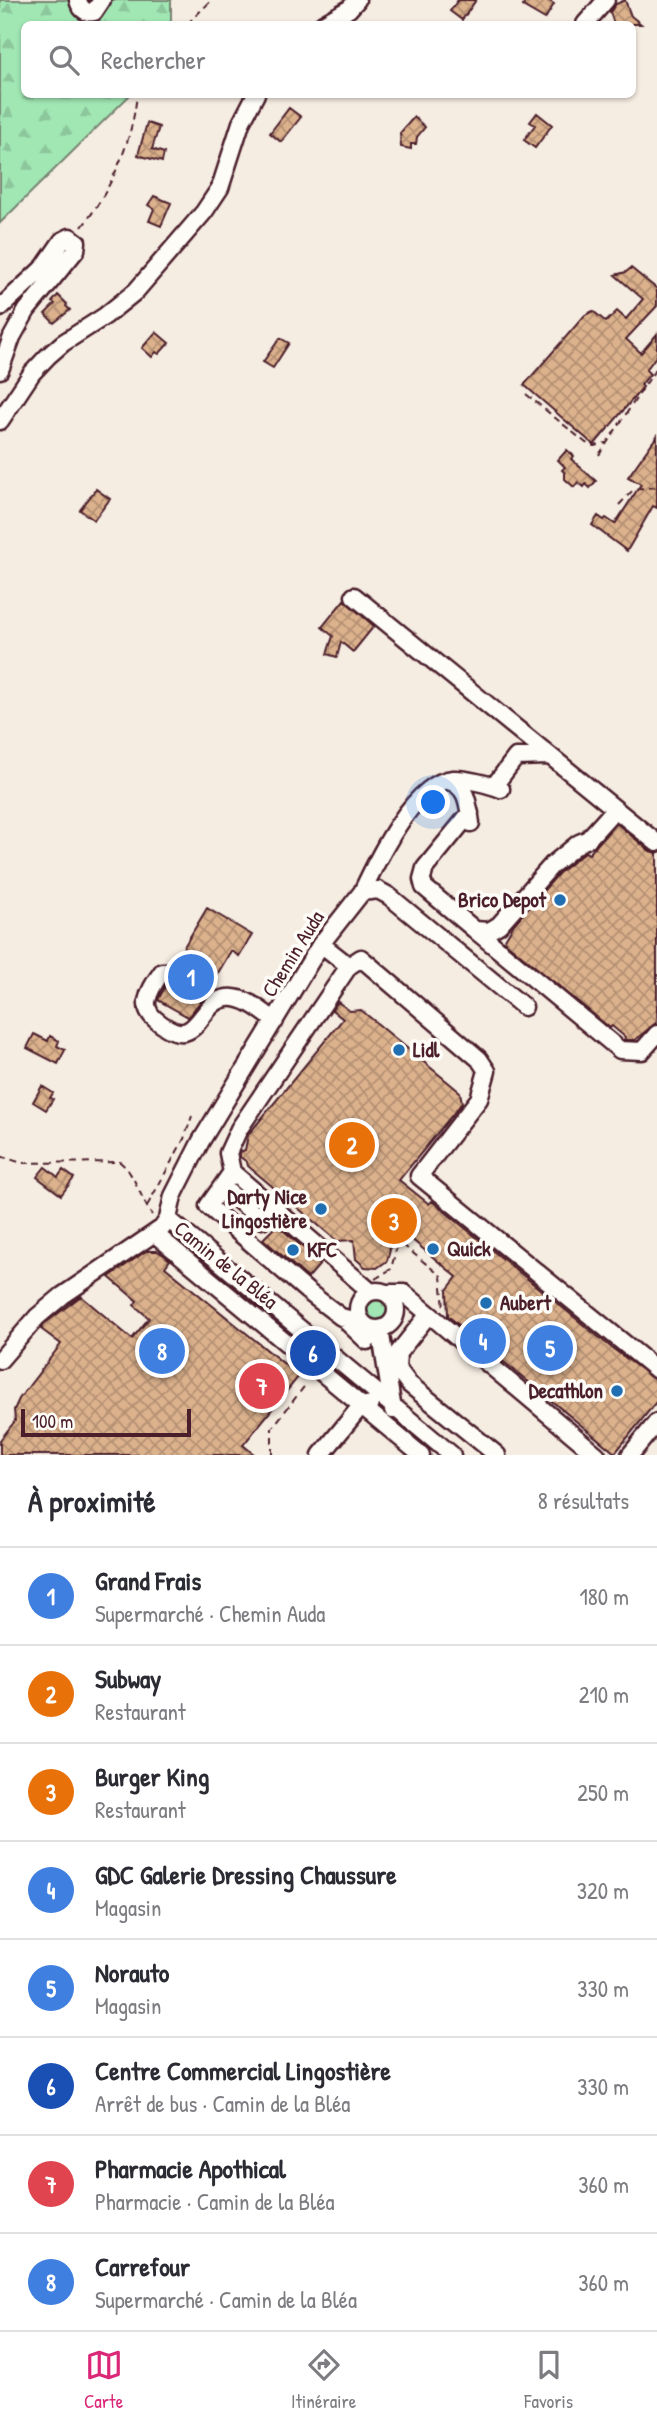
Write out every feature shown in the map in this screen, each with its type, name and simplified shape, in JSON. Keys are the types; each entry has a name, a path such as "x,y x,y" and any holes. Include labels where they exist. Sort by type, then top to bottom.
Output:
{"street":[{"path":"78,0 84,11 89,13 94,12 102,0"},
{"path":"328,21 349,9 357,0"},
{"path":"588,21 606,0"},
{"path":"0,421 32,373 48,356 136,292 204,212 220,188 240,122 254,98"},
{"path":"0,308 44,267 62,241 74,238 76,250 27,310 12,337 0,370"},
{"path":"354,596 657,843"},
{"path":"447,780 462,780 498,788 516,757 549,756"},
{"path":"447,780 457,783 462,789 470,819 425,868 422,879 424,887 620,1051 642,1051 657,1034"},
{"name":"Chemin Auda","path":"161,1227 173,1196 201,1141 321,944 362,892 409,810 435,786 447,780"},
{"path":"475,930 489,931 499,925 540,877 579,843 588,839 615,809"},
{"path":"362,892 379,890 389,896 524,1007"},
{"path":"321,944 349,966"},
{"path":"597,1455 404,1293 379,1293 361,1299 359,1317 368,1327 380,1329 391,1324 396,1314 395,1302 379,1293 232,1171 228,1153 239,1129 349,966 361,958 479,1059 487,1071 479,1099 419,1176 657,1370"},
{"path":"187,982 168,971 162,972 148,998 149,1012 158,1022 174,1031 187,1031 218,1001 228,998 246,1001 275,1021"},
{"path":"232,1171 208,1206 367,1340"},
{"path":"222,1187 262,1220"},
{"name":"Camin de la Bléa","path":"0,1360 37,1317 62,1296 161,1227"},
{"name":"Camin de la Bléa","path":"161,1227 452,1455"},
{"name":"Camin de la Bléa","path":"161,1227 361,1406 421,1455"},
{"path":"429,1314 398,1353 397,1368 409,1384 497,1455"},
{"path":"341,1317 353,1320 359,1317"},
{"path":"380,1329 390,1405 395,1422 402,1432 429,1455"},
{"path":"321,1455 361,1406 390,1405"},
{"path":"630,1455 657,1422"}],"path":[{"path":"190,21 212,0"},
{"path":"74,238 93,213 122,161 134,119 137,98"},
{"path":"599,455 657,367"},
{"path":"526,394 586,443 594,446 607,443"},
{"path":"619,505 634,489 657,487"},
{"path":"146,1207 184,1139 192,1116"},
{"path":"0,1156 22,1163 120,1162 131,1173 146,1207 161,1227"},
{"path":"272,1455 272,1428 307,1383"}],"green space":[{"path":"0,0 171,0 171,21 21,21 21,98 127,98 0,223"},
{"path":"378,1298 388,1302 392,1312 388,1322 378,1326 368,1322 364,1312 368,1302"}],"building":[{"path":"458,0 476,0 462,20 450,11"},
{"path":"526,0 548,0 554,4 545,19 523,6"},
{"path":"625,0 631,16 641,24 636,24 636,21 613,21 610,12 616,4"},
{"path":"289,108 301,117 281,142 270,133"},
{"path":"537,113 552,125 535,148 524,140 535,125 530,122"},
{"path":"414,117 425,127 417,137 416,144 411,144 411,149 401,147 400,133"},
{"path":"147,123 159,127 152,149 164,153 162,162 138,155"},
{"path":"154,196 171,203 161,226 149,221 154,209 148,205"},
{"path":"631,268 657,289 657,306 626,339 641,353 657,334 657,355 646,370 650,374 641,385 643,387 594,445 524,385 585,315 593,311 606,322 617,311 626,319 643,299 615,275"},
{"path":"58,295 70,310 54,323 45,314 55,304 52,302"},
{"path":"156,332 169,343 159,354 156,352 152,357 142,348"},
{"path":"280,338 289,343 273,368 263,362"},
{"path":"657,436 657,508 653,506 627,551 592,525 598,516 615,524 641,484 628,477"},
{"path":"567,450 574,456 571,459 596,481 590,488 578,482 574,487 565,479 562,470 565,467 558,460"},
{"path":"96,489 110,499 94,520 80,510"},
{"path":"344,600 374,626 353,652 341,642 337,657 327,654 333,636 322,627"},
{"path":"616,823 650,851 657,853 657,1022 635,1040 624,1040 625,1037 612,1026 610,1028 504,941 514,924 559,873 585,852 589,854"},
{"path":"207,908 252,935 239,956 231,951 202,1000 188,1017 158,1000 167,983 186,992 196,987 196,977 175,962"},
{"path":"338,1002 350,1011 361,1010 460,1092 462,1103 399,1180 429,1204 432,1201 612,1348 657,1381 657,1401 615,1453 448,1316 447,1290 457,1277 405,1234 387,1235 390,1250 387,1261 377,1268 365,1267 356,1259 354,1240 337,1241 240,1157 240,1152 245,1150 248,1135 343,1019 332,1010"},
{"path":"34,1034 48,1041 50,1036 59,1041 57,1046 65,1050 58,1064 27,1048"},
{"path":"42,1086 53,1093 50,1098 53,1099 46,1110 33,1102"},
{"path":"45,1167 58,1177 63,1170 74,1178 61,1195 37,1177"},
{"name":"KFC","path":"277,1225 321,1263 308,1278 263,1239"},
{"path":"146,1251 157,1251 164,1255 170,1260 165,1267 299,1376 243,1445 255,1455 0,1455 0,1440 15,1421 14,1410 19,1399 61,1344 41,1329 44,1324 81,1296 132,1339 149,1318 134,1305 137,1301 109,1277"}],"place":[{"name":"Brico Depot","path":"560,900"},
{"name":"Grand Frais","path":"191,977"},
{"name":"Lidl","path":"399,1050"},
{"name":"Subway","path":"352,1145"},
{"name":"Darty Nice Lingostière","path":"321,1209"},
{"name":"Burger King","path":"394,1221"},
{"name":"Quick","path":"433,1249"},
{"name":"KFC","path":"293,1250"},
{"name":"Aubert","path":"486,1303"},
{"name":"GDC Galerie Dressing Chaussure","path":"483,1341"},
{"name":"Norauto","path":"550,1348"},
{"name":"Carrefour","path":"162,1351"},
{"name":"Centre Commercial Lingostière","path":"313,1353"},
{"name":"Pharmacie Apothical","path":"262,1386"},
{"name":"Decathlon","path":"617,1391"}]}
